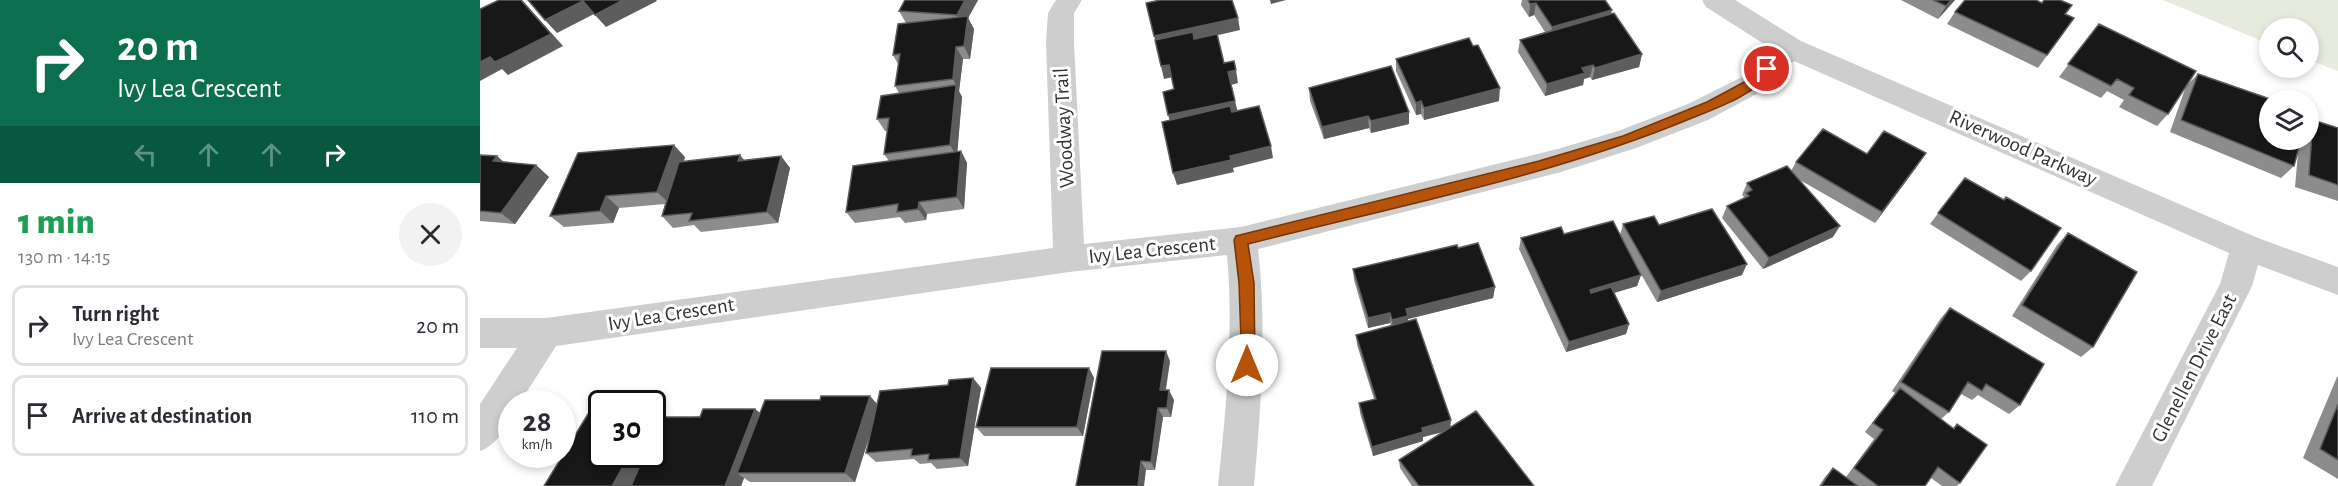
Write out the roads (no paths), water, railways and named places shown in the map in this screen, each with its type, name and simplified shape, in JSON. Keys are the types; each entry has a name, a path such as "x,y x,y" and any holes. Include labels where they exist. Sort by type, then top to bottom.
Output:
{"street":[{"name":"Woodway Trail","path":"1069,0 1060,13 1060,43 1069,259"},
{"name":"Riverwood Parkway","path":"1715,0 1791,48 2247,247 2338,281"},
{"name":"Ivy Lea Crescent","path":"480,333 546,333 1069,259 1241,240 1539,166 1626,140 1698,112 1752,84 1791,48"},
{"path":"1236,486 1247,365 1246,283 1241,240"},
{"name":"Glenellen Drive East","path":"2133,486 2236,286 2247,247"},
{"path":"480,434 546,333"}]}
